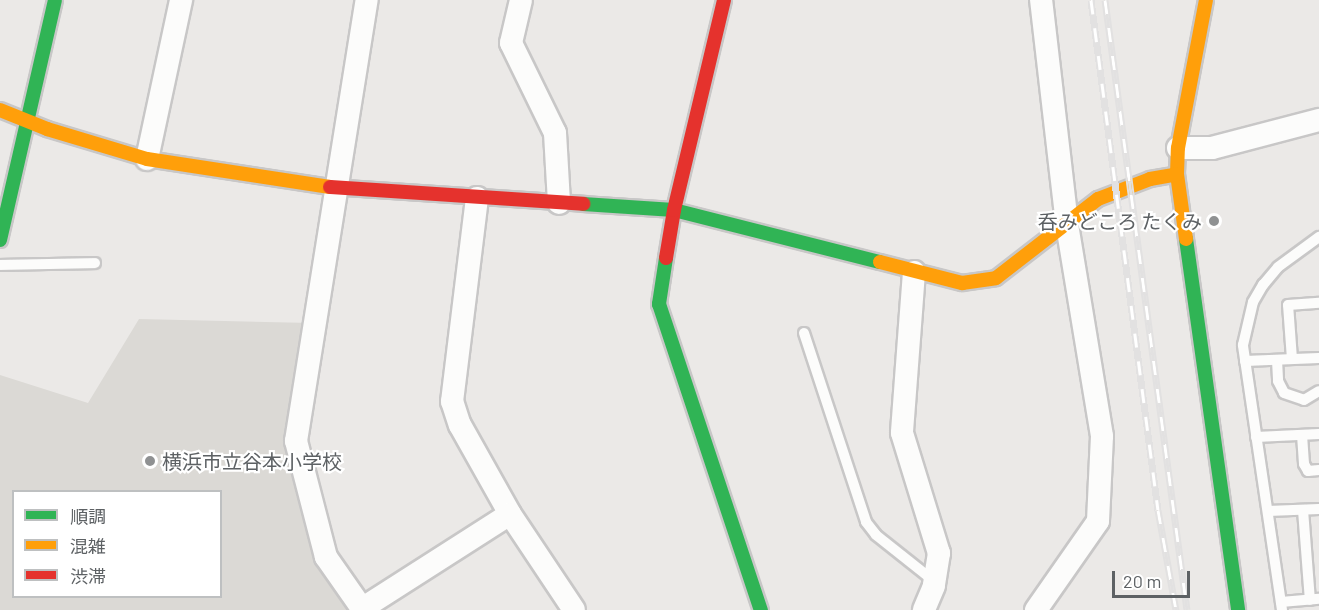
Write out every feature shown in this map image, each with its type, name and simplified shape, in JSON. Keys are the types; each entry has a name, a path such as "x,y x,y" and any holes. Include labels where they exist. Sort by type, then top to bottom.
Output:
{"street":[{"path":"0,240 55,0"},
{"path":"147,159 181,0"},
{"path":"367,0 339,186 296,441 326,557 363,609 510,514"},
{"path":"521,0 511,43 555,133 559,203"},
{"path":"724,0 674,210 659,304 761,610"},
{"path":"1036,610 1078,555 1100,511 1102,426 1068,224 1041,0"},
{"path":"1206,0 1178,148 1178,174 1238,610"},
{"path":"0,110 28,122 147,159 339,186 477,198 674,210 962,283 996,278 1098,199 1150,178 1178,174"},
{"path":"1178,148 1212,148 1319,120"},
{"path":"477,198 452,401 460,425 510,514 574,610"},
{"path":"914,272 902,433 939,552 934,581 924,610"}],"lane":[{"path":"1303,510 1306,556 1314,600 1281,606 1245,361 1245,331 1263,285 1285,261 1319,237"},
{"path":"0,265 95,263"},
{"path":"1292,359 1288,305 1319,303"},
{"path":"804,333 866,522 876,535 934,581"},
{"path":"1245,361 1319,358"},
{"path":"1276,360 1278,381 1284,393 1304,400 1319,391"},
{"path":"1257,437 1319,434"},
{"path":"1302,435 1304,464 1308,471 1319,470"},
{"path":"1268,511 1319,509"},
{"path":"1306,556 1319,555"}],"shaded area":[{"name":"横浜市立谷本小学校","path":"139,319 312,323 296,441 326,557 363,610 0,610 0,375 88,403"}],"railway":[{"path":"1091,0 1158,510 1176,610"},
{"path":"1105,0 1187,610"}],"traffic: fast":[{"path":"0,240 55,0"},
{"path":"583,204 674,210 880,262"},
{"path":"1186,239 1238,610"},
{"path":"666,258 659,304 761,610"}],"traffic: slow":[{"path":"1186,239 1177,174 1178,148 1206,0"},
{"path":"0,110 47,129 147,159 330,187"},
{"path":"880,262 962,283 996,278 1098,199 1150,179 1177,174"}],"traffic: jam":[{"path":"666,258 674,210 724,0"},
{"path":"330,187 583,204"}],"place":[{"name":"呑みどころ たくみ","path":"1214,221"},
{"name":"横浜市立谷本小学校","path":"150,461"}]}
